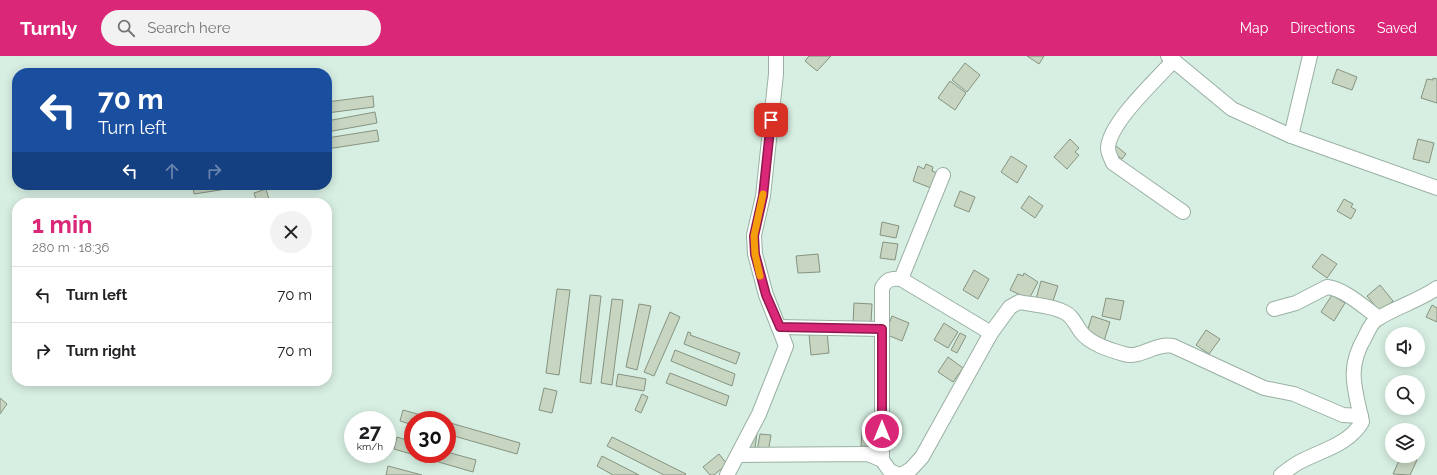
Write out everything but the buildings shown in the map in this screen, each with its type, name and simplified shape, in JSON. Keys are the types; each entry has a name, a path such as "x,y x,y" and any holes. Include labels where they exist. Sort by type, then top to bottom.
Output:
{"street":[{"path":"727,475 759,414 786,346 758,270 754,236 763,196 776,74 776,56"},
{"path":"1291,136 1310,56"},
{"path":"1183,212 1113,163 1108,150 1110,135 1123,116 1171,58 1232,109 1291,136 1437,188"},
{"path":"901,279 942,176"},
{"path":"882,460 882,288 885,282 892,278 901,279 991,333"},
{"path":"1274,309 1296,304 1327,287 1333,288 1347,296 1379,318"},
{"path":"1281,475 1297,464 1342,442 1358,430 1362,422 1352,378 1354,359 1373,322 1424,298 1437,288"},
{"path":"1424,298 1437,303"},
{"path":"738,455 868,454 882,460 890,471 900,475 911,469 922,457 991,333 1010,307 1019,302 1063,311 1072,318 1082,333 1092,342 1122,354 1131,356 1165,344 1173,346 1264,388 1294,394 1344,415 1361,416"},
{"path":"780,327 882,329"}],"slow traffic":[{"path":"760,276 755,254 754,236 763,194"}],"route":[{"path":"771,120 763,196 754,236 758,270 766,295 780,327 882,329 882,431"}]}
